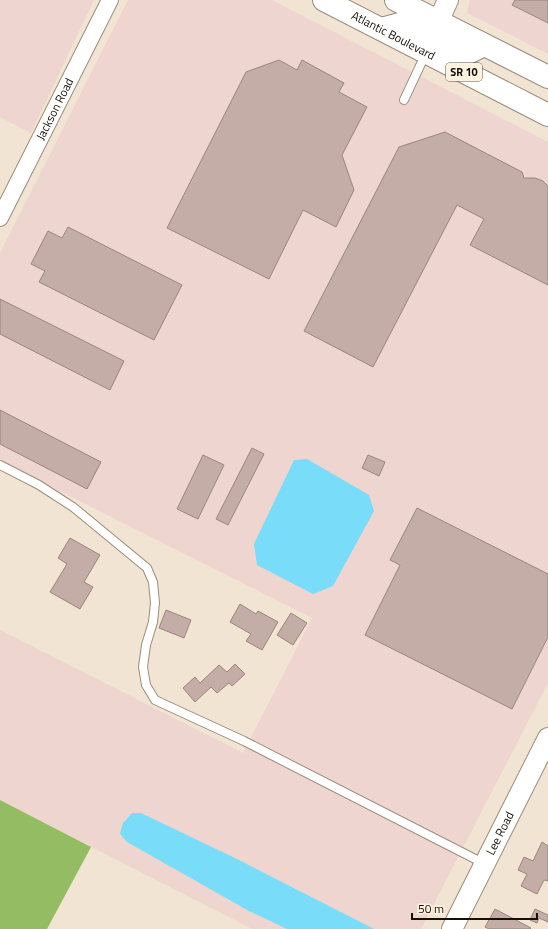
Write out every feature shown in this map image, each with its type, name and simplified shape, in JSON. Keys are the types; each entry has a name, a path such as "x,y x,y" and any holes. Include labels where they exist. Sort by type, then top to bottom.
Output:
{"highway":[{"name":"Atlantic Boulevard","path":"324,0 548,115"},
{"name":"SR 10","path":"396,0 548,77"},
{"path":"381,29 403,23 425,34 432,33 438,22"},
{"path":"426,52 434,43 442,44 466,54 484,45"}],"street":[{"name":"Jackson Road","path":"1,212 110,0"},
{"path":"438,22 448,0"},
{"name":"Lee Road","path":"452,929 548,738"}],"lane":[{"path":"404,100 426,52"},
{"path":"0,465 39,485 73,507 147,568 153,582 155,603 153,622 146,645 143,667 146,685 155,700 244,741 485,864"}],"shaded area":[{"path":"0,0 94,0 31,133 0,117"},
{"path":"128,0 272,0 548,142 548,683 421,929 252,929 0,800 0,630 243,753 312,618 0,461 0,253"},
{"path":"470,0 548,0 548,54 467,13"}],"green space":[{"path":"0,800 91,847 47,929 0,929"}],"water":[{"path":"307,459 369,495 374,511 333,586 313,594 257,565 254,544 294,460"},
{"path":"132,813 141,813 237,859 374,929 287,929 249,911 127,842 120,834 123,823"}],"building":[{"path":"515,0 548,0 548,23 512,5"},
{"path":"279,60 297,70 302,60 344,83 339,92 367,107 342,155 354,190 336,227 303,210 269,279 167,228 246,72"},
{"path":"445,132 522,172 524,178 535,178 543,181 548,186 548,285 470,245 484,219 457,205 373,367 304,331 399,147"},
{"path":"68,227 182,285 154,340 39,282 45,271 31,264 48,231 62,238"},
{"path":"0,299 124,361 110,390 0,334"},
{"path":"0,410 101,462 87,489 0,444"},
{"path":"252,448 264,454 228,525 216,519"},
{"path":"203,455 224,465 198,519 177,509"},
{"path":"368,455 385,462 379,476 362,468"},
{"path":"417,508 548,574 548,637 512,709 365,635 400,565 390,560"},
{"path":"70,538 100,555 84,582 93,587 80,609 50,592 67,564 58,558"},
{"path":"240,604 256,614 258,611 278,622 262,650 246,641 251,634 230,622"},
{"path":"166,610 191,620 184,638 159,628"},
{"path":"291,613 307,623 293,645 277,635"},
{"path":"235,664 245,674 232,686 229,683 217,693 211,687 195,702 183,688 195,677 200,683 219,665 227,672"},
{"path":"542,842 548,846 548,881 544,880 537,894 521,886 527,874 518,870 524,857 533,861"},
{"path":"495,909 531,928 489,929 485,927"},
{"path":"535,909 548,915 548,922 539,918 537,923 530,920"}]}
